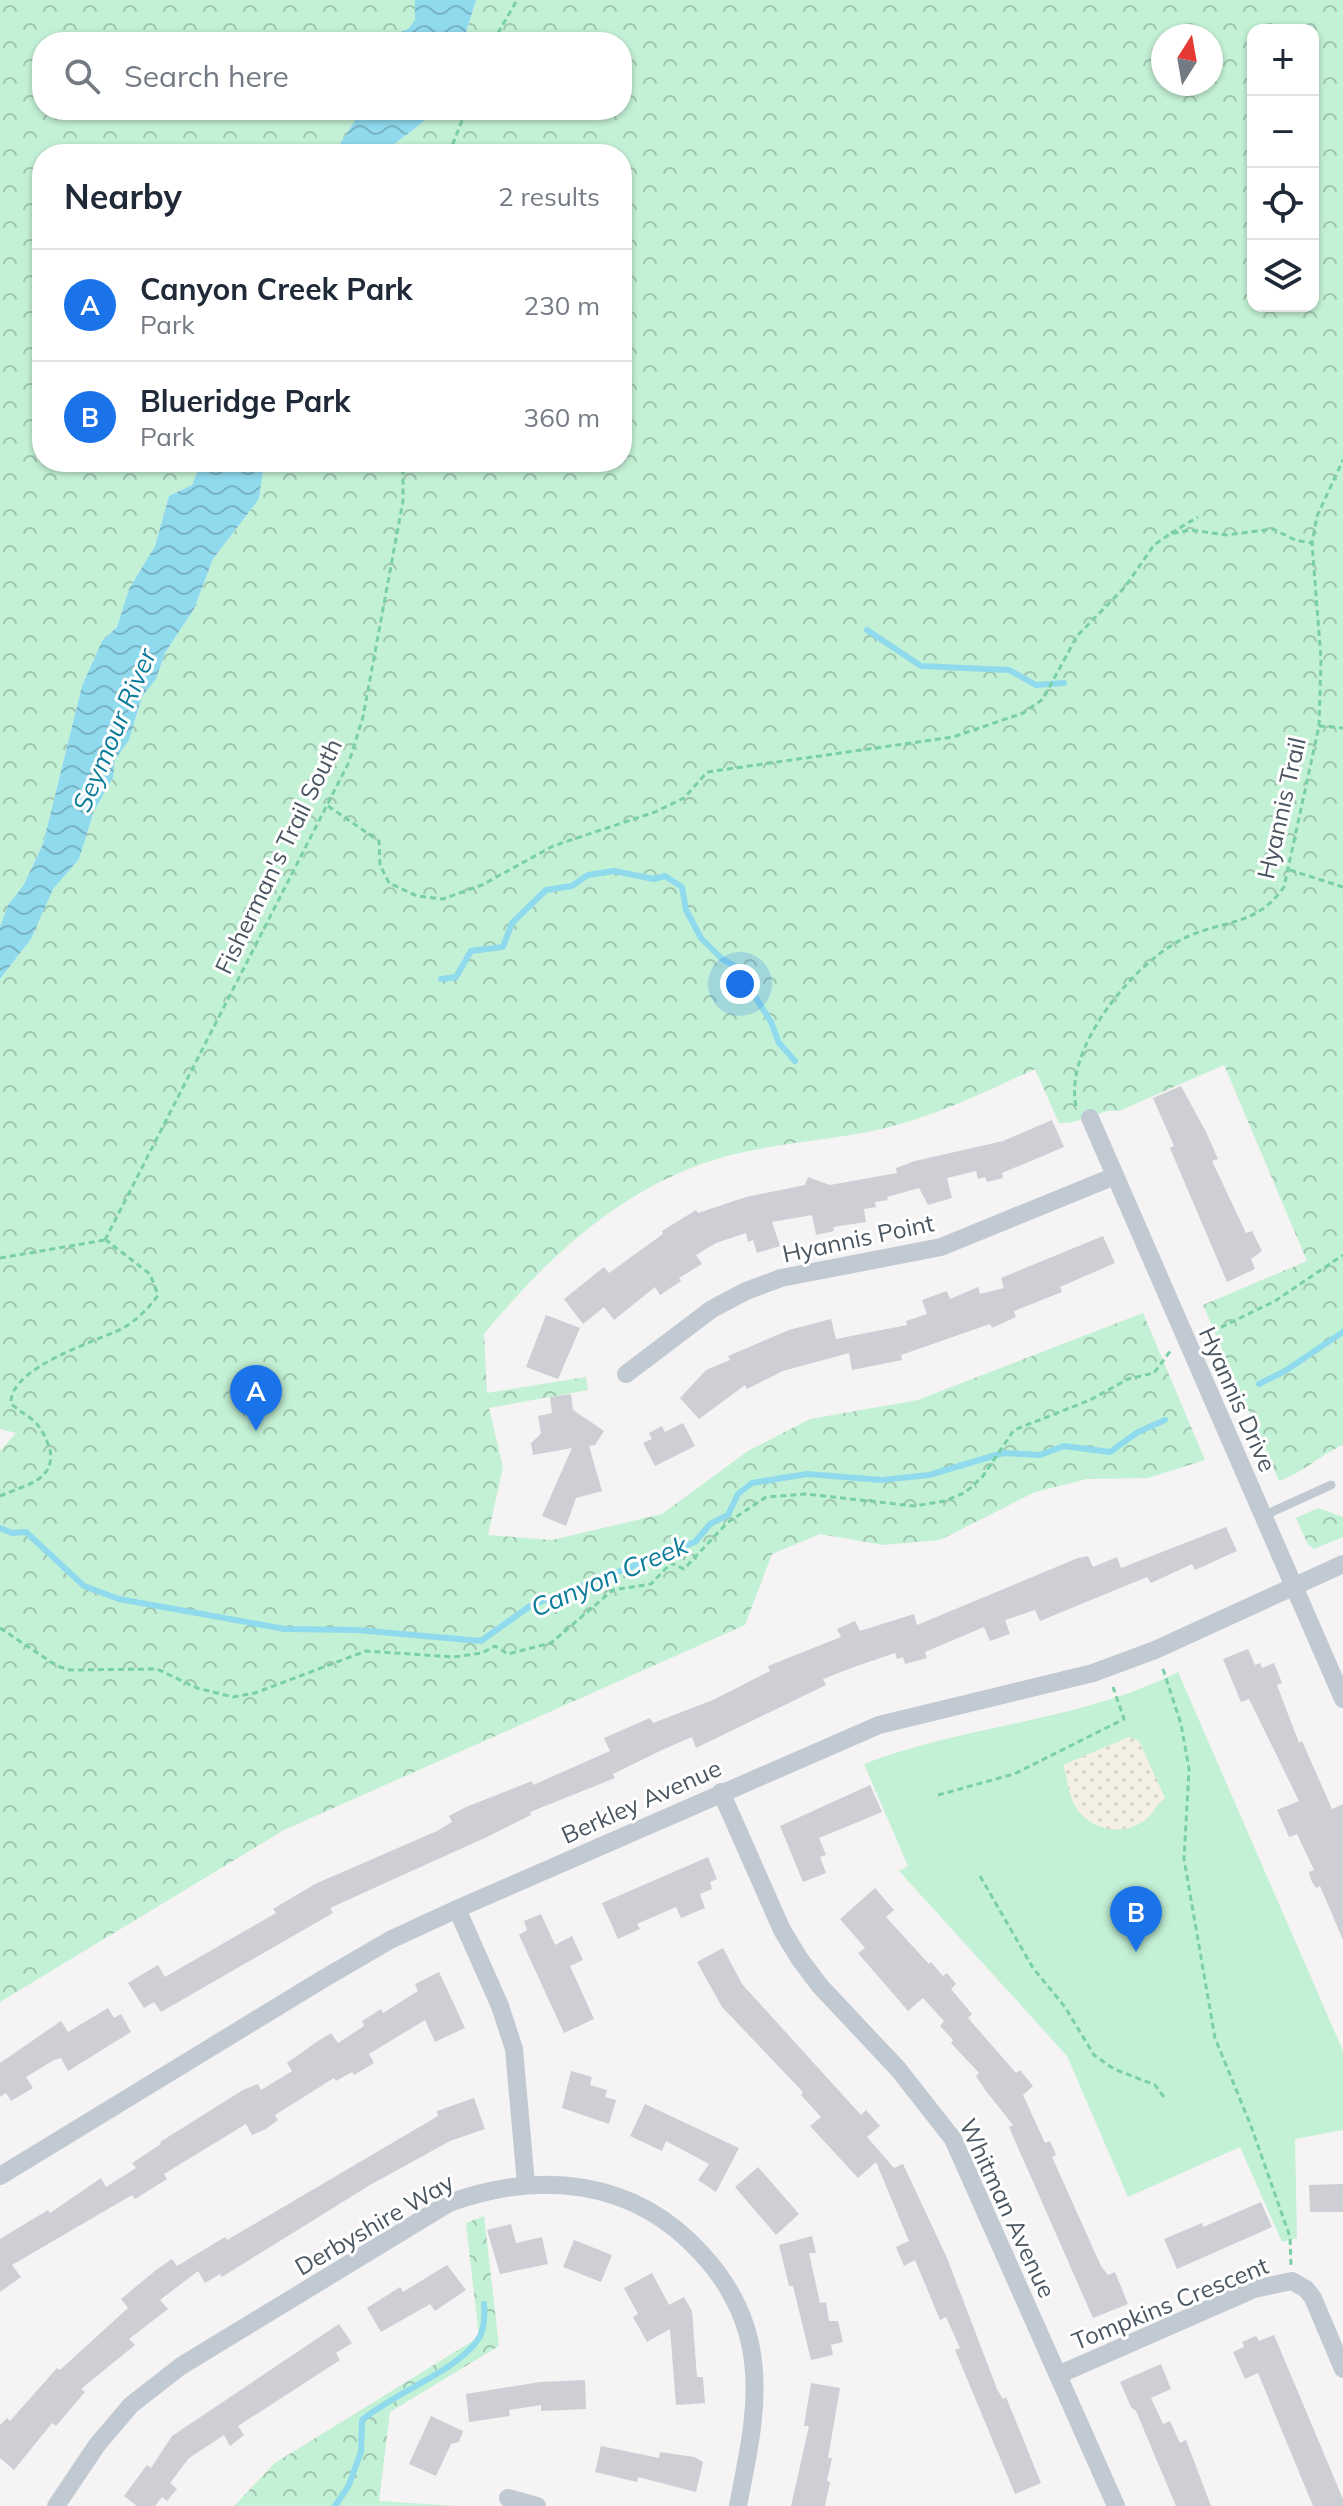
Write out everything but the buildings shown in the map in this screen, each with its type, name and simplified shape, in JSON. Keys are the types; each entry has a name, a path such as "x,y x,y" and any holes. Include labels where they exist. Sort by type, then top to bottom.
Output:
{"street":[{"name":"Hyannis Drive","path":"1084,1116 1115,1176 1343,1699"},
{"name":"Hyannis Point","path":"626,1374 712,1309 746,1291 781,1278 941,1247 1115,1176"},
{"name":"Berkley Avenue","path":"0,2176 336,1971 390,1940 457,1909 879,1725 1093,1673 1155,1650 1343,1564"},
{"name":"Whitman Avenue","path":"721,1792 782,1930 799,1958 820,1986 909,2081 953,2139 1116,2506"},
{"path":"457,1909 500,2006 514,2049 526,2184"},
{"name":"Derbyshire Way","path":"56,2506 97,2445 131,2405 181,2366 449,2203 481,2191 526,2184 587,2186 623,2196 683,2234 725,2282 748,2334 756,2389 738,2506"},
{"name":"Tompkins Crescent","path":"1058,2375 1254,2289 1292,2281 1313,2298 1343,2369"},
{"path":"508,2498 537,2506"}],"lane":[{"path":"1263,1516 1331,1485"}],"path":[{"path":"499,32 517,0"},
{"path":"453,144 462,120"},
{"name":"Hyannis Trail","path":"1084,1116 1073,1084 1082,1052 1125,986 1186,937 1239,923 1272,904 1290,870 1319,726 1321,659 1312,543 1317,516 1343,460"},
{"name":"Fisherman's Trail South","path":"105,1240 349,762 363,717 403,501 403,472"},
{"path":"328,806 379,841 380,865 389,883 417,896 443,899 482,885 553,846 655,812 684,798 707,772 953,737 1023,713 1043,699 1077,636 1125,587 1154,545 1177,527 1198,517"},
{"path":"1170,534 1190,530 1227,535 1253,529 1273,529 1295,540 1312,543"},
{"path":"1319,726 1343,728"},
{"path":"1290,870 1343,887"},
{"path":"0,1258 105,1240 150,1274 157,1284 157,1297 124,1328 47,1362 16,1386 11,1403 38,1425 50,1447 51,1461 47,1473 37,1482 0,1496"},
{"path":"1212,1332 1275,1301 1343,1255"},
{"path":"0,1628 57,1666 70,1670 85,1672 113,1667 131,1672 157,1669 197,1688 233,1697 255,1693 366,1651 454,1657 482,1653 495,1646 508,1654 551,1643 613,1590 651,1584 671,1563 684,1569 727,1523 766,1497 806,1494 914,1506 945,1501 966,1492 983,1476 997,1450 1014,1430 1090,1400 1128,1379 1154,1373 1169,1351"},
{"path":"1155,1650 1181,1724 1189,1769 1184,1859 1215,2038 1251,2126 1290,2237 1292,2281"},
{"path":"938,1795 1014,1774 1124,1719 1113,1687"},
{"path":"980,1876 1033,1968 1065,2007 1094,2055 1114,2069 1155,2085 1166,2100"}],"green space":[{"path":"0,0 415,0 416,20 401,32 32,32 32,120 355,120 340,144 32,144 32,472 197,472 192,485 169,496 155,546 129,589 117,627 102,641 82,686 43,844 23,886 8,905 0,927"},
{"path":"476,0 1343,0 1343,1445 1279,1481 1203,1305 1307,1261 1224,1065 1119,1111 1105,1111 1067,1123 1059,1123 1035,1069 960,1103 902,1124 738,1153 691,1168 631,1198 603,1217 552,1260 484,1334 487,1393 586,1377 588,1390 489,1408 503,1467 488,1535 552,1540 662,1514 748,1451 810,1419 918,1400 1143,1313 1205,1460 1148,1478 1087,1479 1035,1492 940,1540 883,1545 820,1534 772,1554 745,1625 284,1830 0,2002 0,1451 16,1433 0,1429 0,979 31,939 52,889 79,859 94,811 113,778 115,760 129,740 142,697 156,679 165,653 194,609 213,559 259,499 263,472 632,472 632,144 396,143 424,120 632,120 632,32 466,32"},
{"path":"1318,1508 1343,1517 1343,1537 1314,1549 1308,1545 1296,1518"},
{"path":"1178,1672 1343,2051 1343,2130 1295,2139 1297,2238 1282,2242 1240,2147 1128,2197 1067,2056 899,1871 908,1866 864,1764 943,1740 1102,1702"},
{"path":"484,2216 499,2346 390,2412 379,2501 456,2506 234,2506 275,2463 479,2337 466,2223"}],"sand":[{"path":"1129,1737 1139,1741 1165,1798 1147,1819 1134,1826 1104,1828 1078,1811 1063,1765"}],"water":[{"path":"415,0 476,0 466,32 401,32 408,29 415,20"},
{"path":"355,120 424,120 395,144 340,144"},
{"name":"Seymour River","path":"197,472 263,472 259,499 213,559 194,609 165,653 156,679 142,697 129,740 115,760 113,778 94,811 79,859 53,889 31,939 0,979 0,927 8,905 23,886 43,844 82,686 102,641 117,627 129,589 155,546 169,496 192,485"}],"waterway":[{"path":"867,630 921,666 1009,670 1036,685 1064,683"},
{"path":"441,979 456,977 471,951 503,947 512,923 546,890 572,886 588,875 614,871 654,879 665,876 682,887 686,910 701,938 722,959 737,967 771,1022 779,1043 795,1061"},
{"name":"Canyon Creek","path":"1259,1384 1285,1371 1343,1332"},
{"name":"Canyon Creek","path":"0,1528 12,1533 26,1532 84,1586 119,1599 285,1629 357,1630 481,1641 530,1606 695,1542 710,1524 728,1515 738,1494 752,1483 807,1474 881,1480 929,1475 1003,1453 1040,1455 1064,1446 1110,1452 1138,1432 1165,1420"},
{"path":"335,2506 348,2487 361,2452 362,2420 439,2373 466,2352 482,2333 484,2304"}],"place":[{"name":"Canyon Creek Park","path":"256,1431"},
{"name":"Blueridge Park","path":"1136,1952"}]}
